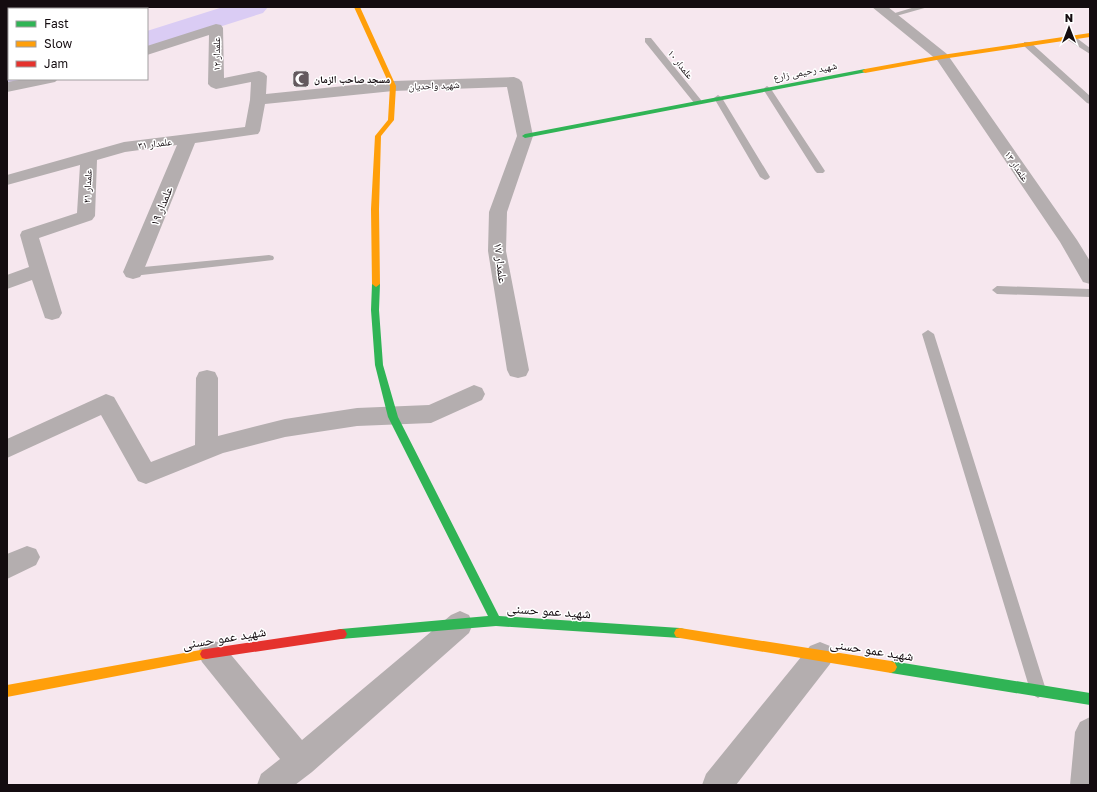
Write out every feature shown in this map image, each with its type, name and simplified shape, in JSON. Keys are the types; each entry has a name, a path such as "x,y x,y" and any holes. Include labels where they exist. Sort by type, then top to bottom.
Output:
{"street":[{"path":"357,7 393,86 391,120 378,136 375,210 377,260 375,310 379,365 393,416 496,620"},
{"name":"علمدار ۱۳","path":"884,12 942,57 1068,240 1090,277"},
{"name":"علمدار ۱۲","path":"148,51 216,28 216,84 259,76"},
{"name":"شهید رحیمی زارع","path":"525,136 718,98 942,57 1090,35"},
{"name":"علمدار ۳۱","path":"7,180 124,147 252,131 258,100 259,76"},
{"path":"7,88 45,80"},
{"name":"شهید واحدیان","path":"258,100 393,86 514,82 525,136"},
{"name":"علمدار ۱۷","path":"518,370 497,251 498,212 525,136"},
{"name":"علمدار ۱۹","path":"133,272 188,139"},
{"name":"علمدار ۲۱","path":"39,270 29,235 86,216 89,157"},
{"path":"7,282 39,270 52,313"},
{"path":"206,451 207,378"},
{"path":"7,450 106,404 146,474 219,445 285,428 357,416 430,414 474,394"},
{"name":"شهید عمو حسنی","path":"7,691 212,653 345,632 496,620 683,632 1090,699"},
{"path":"272,785 460,624"},
{"path":"212,653 301,761"},
{"path":"717,785 820,655"},
{"path":"1085,785 1090,732"}],"lane":[{"path":"884,12 924,7"},
{"path":"1071,38 1090,52"},
{"name":"علمدار ۱۰","path":"648,40 698,102"},
{"path":"1027,44 1090,101"},
{"path":"767,89 820,171"},
{"path":"718,98 765,177"},
{"path":"133,272 269,258"},
{"path":"997,290 1090,293"},
{"path":"928,334 1038,690"}],"waterway":[{"path":"148,41 253,7"}],"traffic: fast":[{"path":"525,136 865,71"},
{"path":"376,284 375,310 379,365 393,417 496,621"},
{"path":"341,634 496,621 680,633"},
{"path":"891,667 1090,699"}],"traffic: slow":[{"path":"357,7 393,86 391,120 378,136 375,209 376,284"},
{"path":"865,71 942,57 1090,35"},
{"path":"680,633 891,667"},
{"path":"7,691 206,654"}],"traffic: jam":[{"path":"206,654 341,634"}],"place":[{"name":"مسجد صاحب الزمان","path":"301,79"}]}
